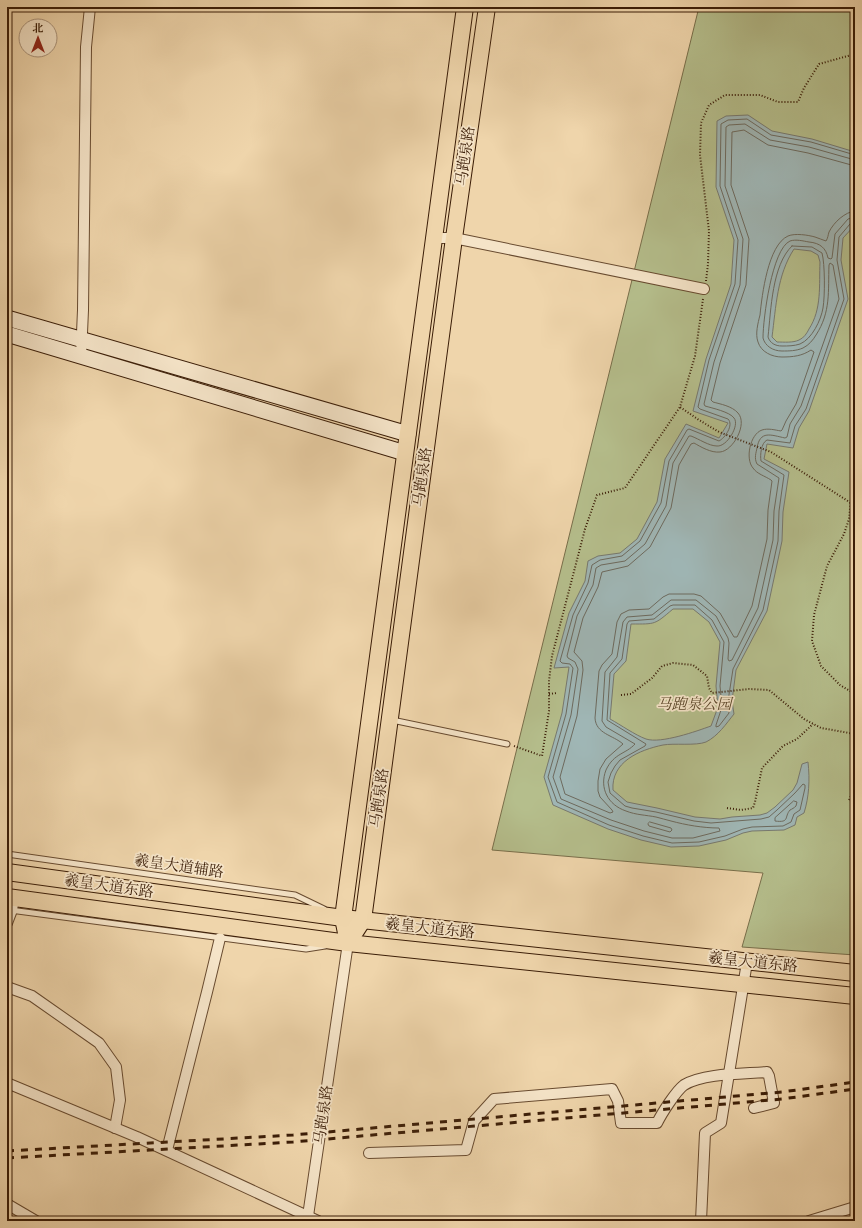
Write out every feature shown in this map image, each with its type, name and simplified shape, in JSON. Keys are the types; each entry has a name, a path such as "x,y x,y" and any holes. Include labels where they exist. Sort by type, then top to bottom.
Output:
{"main road":[{"name":"马跑泉路","path":"348,943 343,918 465,7"},
{"name":"马跑泉路","path":"348,943 363,920 454,238 487,7"},
{"name":"羲皇大道东路","path":"7,872 343,918 855,973"},
{"name":"羲皇大道东路","path":"10,904 348,943 744,986 855,996"}],"street":[{"path":"81,356 84,310 86,47 90,7"},
{"path":"434,238 454,238 704,289"},
{"path":"7,318 408,434"},
{"path":"7,334 405,453"},
{"path":"7,923 10,904"},
{"path":"167,1150 220,938"},
{"name":"马跑泉路","path":"308,1216 348,943"},
{"path":"701,1221 705,1133 722,1123 747,962"},
{"path":"7,988 32,996 99,1043 116,1067 120,1100 115,1128"},
{"path":"369,1153 466,1150 474,1121 494,1099 612,1089 618,1101 621,1123 656,1123 683,1086 697,1079 729,1074 767,1072 774,1103 754,1108"},
{"path":"7,1083 167,1150 318,1221"},
{"path":"7,1204 36,1221"},
{"path":"809,1221 855,1207"}],"lane":[{"path":"389,720 507,744"},
{"name":"羲皇大道辅路","path":"7,854 295,895 343,918"},
{"path":"10,904 220,938 306,949 348,943"}],"path":[{"path":"507,744 542,756 549,711 549,681 552,656 584,529 597,495 625,488 680,407 695,356 708,264 709,231 700,155 701,123 709,105 725,95 760,95 778,102 798,102 804,88 819,64 855,54"},
{"path":"680,407 719,432 771,452 851,504"},
{"path":"855,458 849,518 844,534 827,566 814,615 812,641 821,666 840,685 855,694"},
{"path":"620,695 631,694 652,678 662,666 673,662 693,665 707,676 709,688 712,693 740,690 769,690 795,712 813,724 821,728 855,734"},
{"path":"549,694 557,693"},
{"path":"727,808 741,810 753,808 762,768 783,746 797,739 813,724"},
{"path":"849,800 855,787"}],"green space":[{"name":"马跑泉公园","path":"699,7 855,7 855,955 742,947 763,873 492,850"}],"water":[{"path":"748,115 772,131 812,139 855,152 855,225 843,238 841,260 848,299 809,411 799,428 793,448 767,444 764,459 789,472 783,512 782,541 767,611 736,670 732,701 734,714 718,733 706,742 697,744 663,745 645,750 628,759 617,772 613,790 627,802 695,817 720,819 760,815 767,813 775,807 793,790 797,783 802,764 808,762 809,788 804,813 797,817 795,825 784,830 752,831 726,840 699,846 671,847 641,840 608,829 553,805 544,777 562,713 569,667 554,668 569,613 585,581 588,561 598,556 620,553 637,539 657,502 665,459 686,424 719,438 728,423 693,411 706,359 731,284 734,240 716,187 717,121 726,116","holes":["794,249 811,251 818,255 820,262 820,288 818,305 813,321 802,338 794,342 777,342 772,337 778,292 788,259","673,609 693,609 709,622 720,642 716,686 718,707 711,726 688,734 661,740 646,739 610,719 614,674 626,661 631,624 645,624 658,621"]}],"railway":[{"path":"7,1151 293,1135 782,1092 855,1082"},
{"path":"7,1158 293,1142 782,1099 855,1089"}]}
